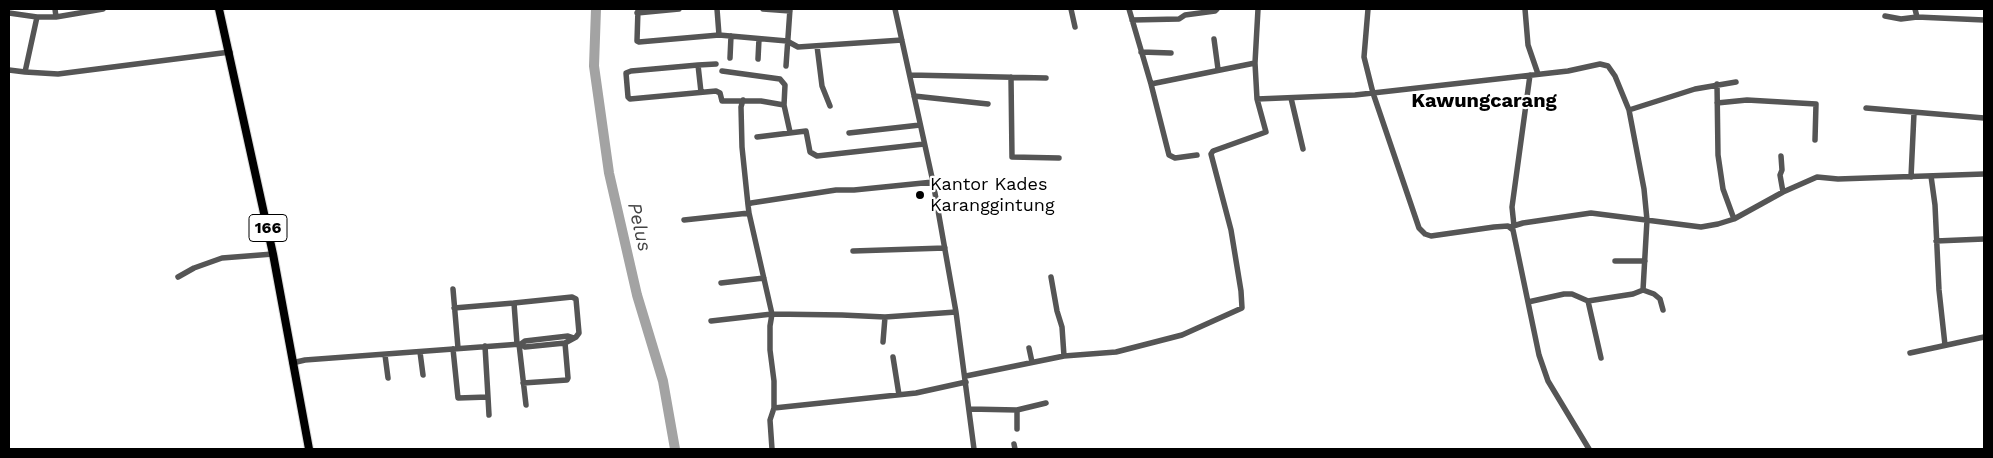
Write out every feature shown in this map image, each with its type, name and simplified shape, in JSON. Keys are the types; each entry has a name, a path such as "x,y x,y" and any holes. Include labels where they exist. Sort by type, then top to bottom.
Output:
{"main road":[{"name":"166","path":"220,9 273,254 309,449"}],"street":[{"path":"55,9 56,17"},
{"path":"9,13 37,17 56,17 104,9"},
{"path":"679,9 638,11 637,41 719,35 787,42 798,47 902,40"},
{"path":"718,9 719,35"},
{"path":"763,9 790,10 786,66"},
{"path":"895,9 933,182 945,248 966,379 974,449"},
{"path":"1071,9 1074,27"},
{"path":"1130,9 1141,52 1152,84 1169,155 1175,158 1197,155"},
{"path":"1132,20 1179,19 1187,14 1218,9"},
{"path":"774,408 899,395 951,387 966,379 1032,362 1064,356 1116,352 1182,335 1242,308 1231,230 1211,154 1213,151 1265,133 1266,131 1258,99 1254,63 1258,9"},
{"path":"1368,9 1364,57 1373,93 1422,232 1431,236 1473,229 1512,226 1591,213 1701,226 1718,224 1734,219 1783,192 1817,177 1838,179 1984,174"},
{"path":"1525,9 1528,45 1538,74"},
{"path":"1915,9 1917,17"},
{"path":"1885,16 1906,19 1917,17 1984,20"},
{"path":"25,72 37,17"},
{"path":"730,58 731,36"},
{"path":"758,59 759,38"},
{"path":"1214,39 1218,69"},
{"path":"817,46 822,86 830,106"},
{"path":"9,70 58,74 230,52"},
{"path":"1141,52 1171,52"},
{"path":"1152,84 1199,76 1218,69 1254,63"},
{"path":"716,64 628,72 626,73 628,97 630,99 719,91 722,101 743,100 784,105"},
{"path":"1258,99 1373,93 1568,72 1600,64 1606,65 1615,76 1628,110 1644,189 1647,220 1643,290"},
{"path":"698,65 701,92"},
{"path":"722,71 780,79 785,85 784,105 790,132"},
{"path":"910,74 1046,78"},
{"path":"1530,75 1512,207 1512,226 1535,341 1543,368 1548,381 1589,449"},
{"path":"1012,77 1012,157 1058,158"},
{"path":"1628,110 1717,84 1736,82"},
{"path":"1717,84 1718,155 1723,188 1734,219"},
{"path":"914,96 988,104"},
{"path":"1292,98 1303,149"},
{"path":"743,100 741,107 742,147 749,214 772,314 770,326 770,350 774,381 774,408 770,420 772,449"},
{"path":"1717,103 1747,100 1816,104 1815,140"},
{"path":"1866,108 1984,118"},
{"path":"1911,177 1914,113"},
{"path":"850,133 920,124"},
{"path":"757,137 806,130 810,152 817,156 924,144"},
{"path":"1781,156 1782,170 1780,175 1783,192"},
{"path":"1931,176 1935,205 1939,290 1945,345"},
{"path":"748,205 836,190 933,182"},
{"path":"684,220 749,214"},
{"path":"1936,241 1984,240"},
{"path":"853,251 945,248"},
{"path":"178,277 194,268 222,258 273,254"},
{"path":"1615,261 1645,261"},
{"path":"1051,277 1062,327 1064,356"},
{"path":"721,284 764,278"},
{"path":"453,289 458,398 488,397"},
{"path":"1528,302 1564,294 1572,294 1588,301 1633,294 1643,290 1654,294 1660,299 1662,310"},
{"path":"454,308 576,299 579,333 569,342 525,347 519,344"},
{"path":"1588,301 1601,358"},
{"path":"514,303 526,405"},
{"path":"711,321 772,314 842,314 884,317 956,312"},
{"path":"884,317 884,342"},
{"path":"292,363 305,360 519,344 525,341 568,336 574,338"},
{"path":"1910,353 1984,337"},
{"path":"523,383 567,380 565,343"},
{"path":"485,346 489,415"},
{"path":"1029,348 1032,362"},
{"path":"420,352 423,375"},
{"path":"385,355 388,378"},
{"path":"893,356 899,395"},
{"path":"970,409 1017,410 1046,403"},
{"path":"1017,410 1017,429"}],"waterway":[{"name":"Pelus","path":"596,9 594,66 609,173 637,295 663,381 675,449"}],"place":[{"name":"Kantor Kades Karanggintung","path":"920,195"}],"district":[{"name":"Kawungcarang","path":"1484,101"}]}
